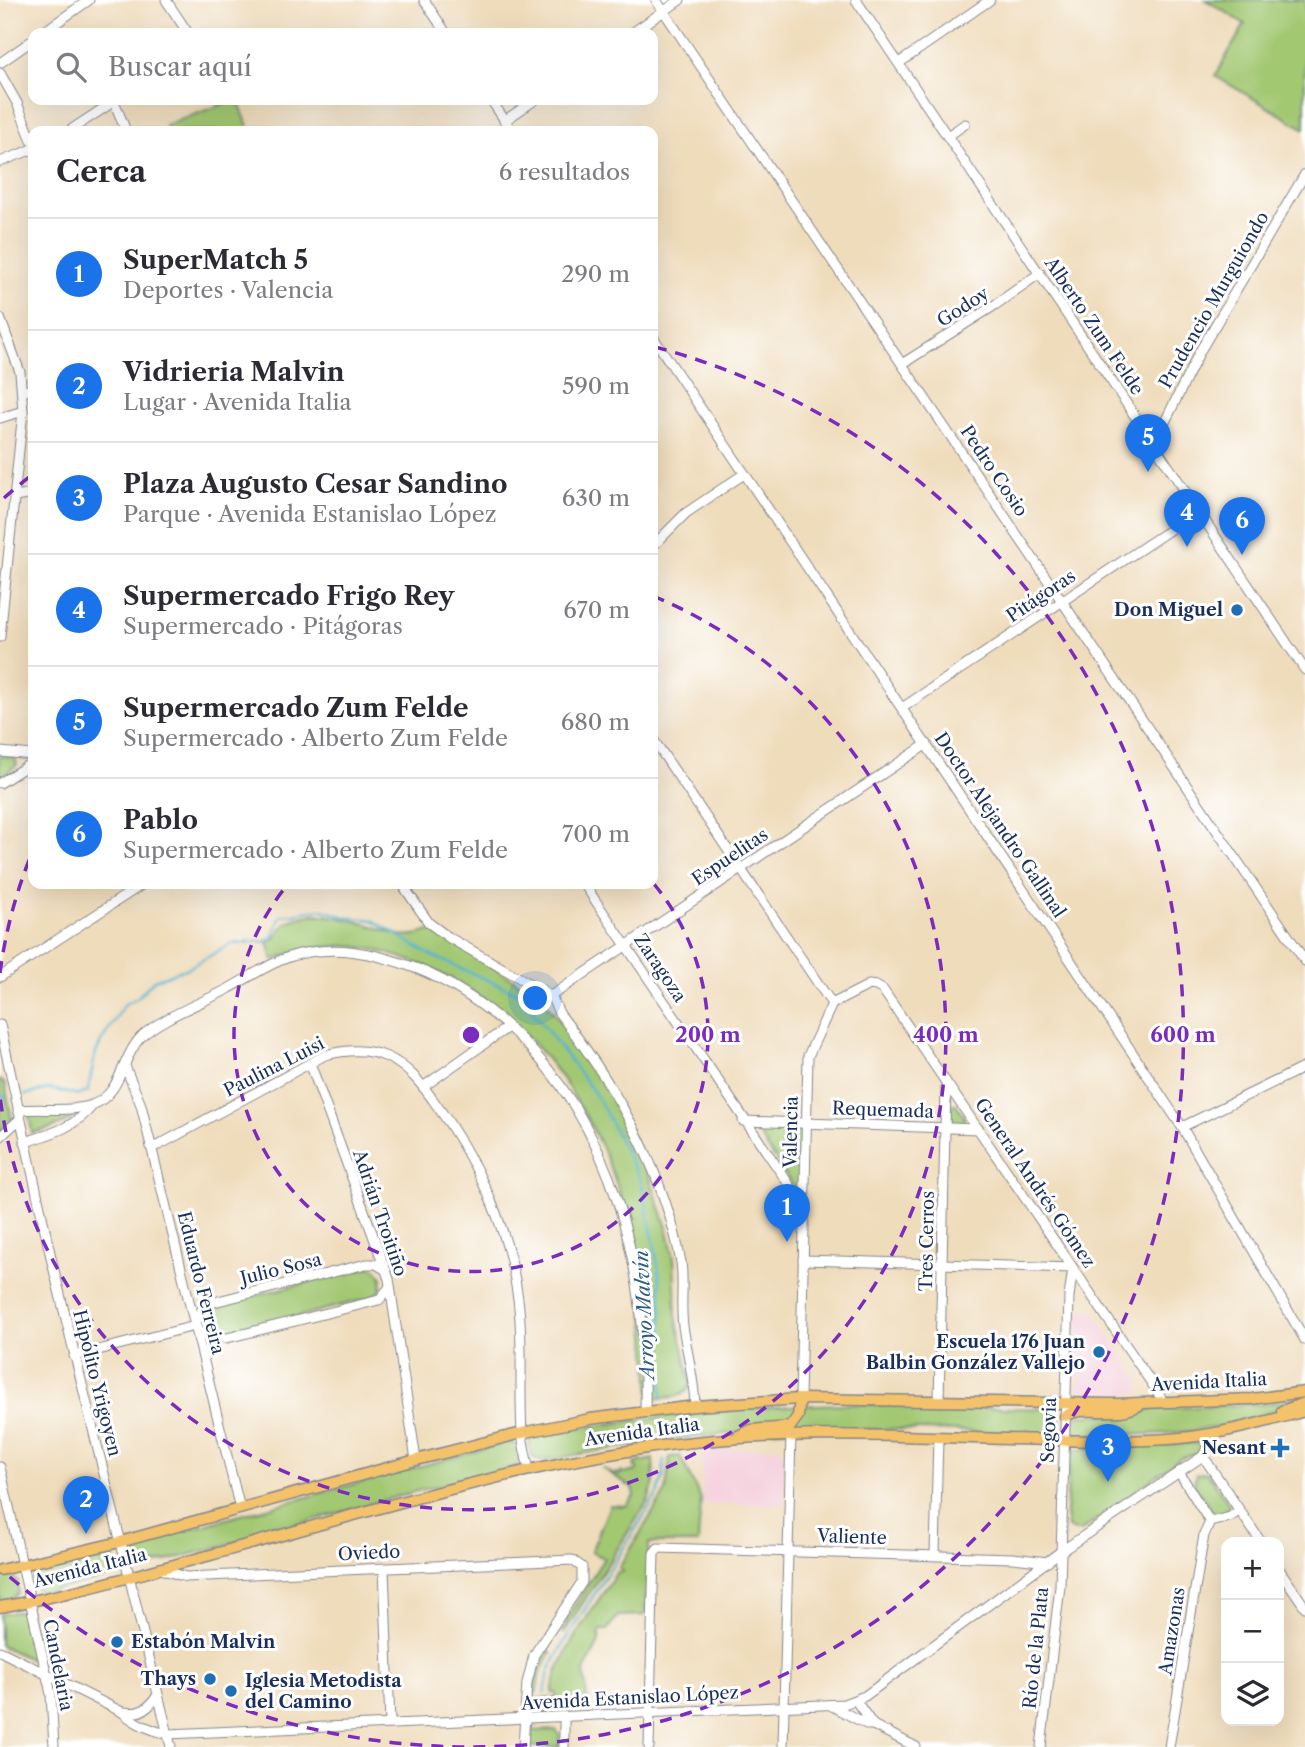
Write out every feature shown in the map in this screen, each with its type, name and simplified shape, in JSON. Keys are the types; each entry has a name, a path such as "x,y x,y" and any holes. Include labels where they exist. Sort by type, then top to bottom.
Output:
{"main road":[{"name":"Avenida Italia","path":"0,1570 120,1542 416,1460 590,1419 695,1406 800,1399 1143,1403 1252,1399 1305,1392"},
{"path":"733,1438 751,1430 790,1427 798,1416 800,1399"},
{"path":"1065,1416 1075,1412 1129,1411 1143,1403"},
{"path":"1254,1424 1305,1403"},
{"name":"Avenida Italia","path":"0,1607 160,1569 529,1469 616,1452 733,1438 791,1435 1157,1439 1205,1435 1305,1411"}],"street":[{"path":"49,28 89,0"},
{"path":"166,0 185,28"},
{"path":"424,0 443,28"},
{"name":"Pedro Cosio","path":"656,0 1305,961"},
{"path":"639,28 680,0"},
{"name":"Alberto Zum Felde","path":"856,0 1305,670"},
{"path":"899,63 990,0"},
{"path":"0,63 28,43"},
{"path":"0,73 17,103 28,130"},
{"path":"76,126 108,105"},
{"path":"117,105 124,126"},
{"path":"494,105 508,126"},
{"path":"505,121 528,105"},
{"path":"948,136 965,124"},
{"path":"0,162 28,151"},
{"name":"Prudencio Murguiondo","path":"1150,440 1162,428 1200,351 1305,174"},
{"name":"Godoy","path":"902,364 1040,273"},
{"path":"0,318 17,364 23,392 0,637"},
{"name":"Doctor Alejandro Gallinal","path":"658,351 927,744 1182,1126 1305,1340"},
{"path":"23,392 28,390"},
{"path":"0,418 23,411"},
{"path":"658,541 686,513 744,474"},
{"path":"15,497 28,495"},
{"name":"Pitágoras","path":"902,708 1198,511"},
{"name":"Espuelitas","path":"551,996 927,744"},
{"path":"658,746 832,1004"},
{"path":"0,752 28,754"},
{"path":"16,753 21,770"},
{"path":"0,783 28,765"},
{"path":"0,977 135,889"},
{"path":"405,889 429,923 448,937 551,996 559,1013 613,1094 646,1153 675,1236 681,1266 681,1307 694,1383 695,1406"},
{"name":"Zaragoza","path":"587,889 804,1209"},
{"path":"25,1142 52,1134 79,1120 113,1089 141,1037 152,1029 288,957 331,950 370,954 439,978 475,1000 528,1046 562,1088 588,1130 609,1174 625,1223 637,1283 642,1317 645,1412"},
{"name":"General Andrés Gómez","path":"832,1004 869,985 883,990 1163,1402"},
{"name":"Valencia","path":"800,1399 808,1056 832,1004"},
{"name":"Hipólito Yrigoyen","path":"0,1025 4,1068 19,1115 74,1356 171,1747"},
{"path":"423,1087 508,1027"},
{"name":"Paulina Luisi","path":"151,1147 325,1055 349,1050 372,1052 398,1063 423,1087 471,1158 488,1193 509,1250 521,1325 522,1433 529,1469"},
{"name":"Adrián Troitiño","path":"310,1063 386,1270 416,1460"},
{"name":"Eduardo Ferreira","path":"125,1066 137,1094 151,1147 240,1509"},
{"path":"1182,1126 1305,1066"},
{"name":"Tres Cerros","path":"939,1401 946,1082"},
{"path":"113,1089 129,1088 137,1094"},
{"path":"0,1137 19,1115 93,1105"},
{"name":"Requemada","path":"743,1121 979,1129"},
{"path":"803,1260 1073,1268"},
{"name":"Julio Sosa","path":"195,1326 202,1309 214,1303 366,1264 376,1264 386,1270"},
{"name":"Segovia","path":"1060,1552 1069,1297 1073,1268"},
{"path":"74,1356 195,1326 205,1336 227,1338 379,1300 390,1287"},
{"path":"783,1747 791,1435"},
{"path":"1205,1435 1207,1448 1203,1455 1257,1537"},
{"path":"934,1555 938,1437"},
{"name":"Avenida Estanislao López","path":"0,1651 129,1718 168,1734 830,1705 856,1701 1060,1552 1203,1455"},
{"name":"Candelaria","path":"0,1467 53,1705 54,1747"},
{"path":"1179,1472 1210,1522 1230,1517 1239,1511"},
{"name":"Amazonas","path":"1169,1747 1204,1535 1210,1522"},
{"name":"Valiente","path":"650,1713 655,1550 934,1555 1048,1562"},
{"name":"Río de la Plata","path":"1041,1747 1060,1586 1060,1552"},
{"name":"Oviedo","path":"160,1569 186,1577 572,1560 579,1564 583,1572 582,1582 534,1656 527,1683 524,1719"},
{"path":"384,1569 390,1723"},
{"path":"1284,1576 1305,1606"},
{"path":"122,1712 141,1711 157,1696"},
{"path":"856,1701 873,1725"},
{"path":"830,1705 916,1747"},
{"path":"649,1747 650,1713"},
{"path":"564,1717 564,1747"},
{"path":"523,1747 524,1719"}],"shaded area":[{"name":"Escuela 176 Juan Balbin González Vallejo","path":"1082,1309 1092,1311 1116,1345 1140,1381 1140,1394 1083,1393 1078,1390 1077,1315"},
{"path":"780,1448 785,1459 784,1505 702,1504 702,1451"}],"green space":[{"path":"1206,0 1305,0 1305,129 1215,76 1245,24"},
{"path":"220,105 240,105 248,126 166,126"},
{"path":"0,756 15,757 17,765 0,777"},
{"path":"314,914 355,921 406,936 433,930 537,994 563,1023 607,1089 642,1155 668,1231 674,1258 676,1316 691,1384 685,1393 670,1398 653,1398 650,1395 640,1278 616,1181 596,1135 572,1092 542,1053 507,1018 467,988 403,958 366,948 330,946 312,948 273,960 268,942 274,940 290,921"},
{"path":"0,1080 5,1084 12,1121 0,1132"},
{"path":"953,1104 956,1104 965,1118 962,1123 954,1123 951,1120"},
{"path":"77,1114 62,1124 32,1133 29,1115"},
{"path":"756,1130 801,1131 799,1190 796,1191"},
{"path":"371,1267 382,1277 381,1291 370,1298 216,1337 204,1331 202,1319 207,1307"},
{"path":"1305,1396 1305,1400 1263,1414 1204,1429 1168,1433 1079,1435 1071,1431 1070,1419 1078,1415 1131,1415 1153,1409 1263,1404"},
{"path":"847,1404 1052,1409 1060,1416 1060,1425 1057,1431 1051,1434 871,1429 743,1432 642,1444 541,1461 533,1458 529,1445 536,1436 652,1418 769,1407"},
{"path":"509,1442 519,1446 521,1458 513,1467 413,1492 146,1567 134,1565 131,1560 130,1552 135,1544"},
{"path":"1196,1443 1202,1446 1202,1452 1181,1458 1081,1531 1068,1528 1066,1514 1072,1449"},
{"path":"680,1456 701,1499 698,1543 649,1543 645,1615 618,1616 607,1630 600,1630 599,1642 584,1671 588,1708 539,1710 538,1704 534,1710 534,1699 556,1698 556,1693 552,1693 561,1662 617,1572 623,1571 619,1568 666,1491 670,1457"},
{"path":"653,1459 654,1483 648,1501 563,1634 568,1616 604,1558 591,1552 610,1505 626,1506 635,1495 633,1489 601,1467 614,1475 620,1475 621,1472 624,1474 636,1471 636,1463"},
{"path":"1207,1472 1229,1504 1229,1509 1223,1514 1212,1511 1194,1485 1196,1474"},
{"path":"103,1553 111,1555 116,1562 117,1568 109,1577 46,1592 39,1591 33,1585 33,1574 39,1569"},
{"path":"9,1575 18,1581 18,1593 12,1599 0,1601 0,1576"},
{"path":"20,1611 28,1620 33,1634 35,1649 32,1660 0,1645 0,1614"},
{"path":"557,1630 547,1649 551,1653 540,1672 536,1693 532,1693 540,1658"},
{"path":"556,1730 560,1735 559,1747 528,1747 530,1731"}],"waterway":[{"name":"Arroyo Malvín","path":"25,1095 49,1089 79,1095 88,1091 95,1055 125,1004 137,998 154,980 188,968 231,944 267,941 272,938 281,916 320,909 346,917 373,920 430,955 520,994 598,1098 642,1183 659,1270 662,1396"},
{"name":"Arroyo Malvín","path":"0,1097 5,1097"},
{"name":"Arroyo Malvín","path":"545,1692 549,1671 563,1644 658,1493 664,1460"}],"place":[{"name":"Supermercado Zum Felde","path":"1148,472"},
{"name":"Supermercado Frigo Rey","path":"1187,547"},
{"name":"Pablo","path":"1242,555"},
{"name":"Don Miguel","path":"1237,610"},
{"name":"SuperMatch 5","path":"787,1242"},
{"name":"Escuela 176 Juan Balbin González Vallejo","path":"1099,1352"},
{"name":"Nesant","path":"1280,1448"},
{"name":"Plaza Augusto Cesar Sandino","path":"1108,1482"},
{"name":"Vidrieria Malvin","path":"86,1534"},
{"name":"Estabón Malvin","path":"117,1642"},
{"name":"Thays","path":"210,1679"},
{"name":"Iglesia Metodista del Camino","path":"231,1691"}]}
